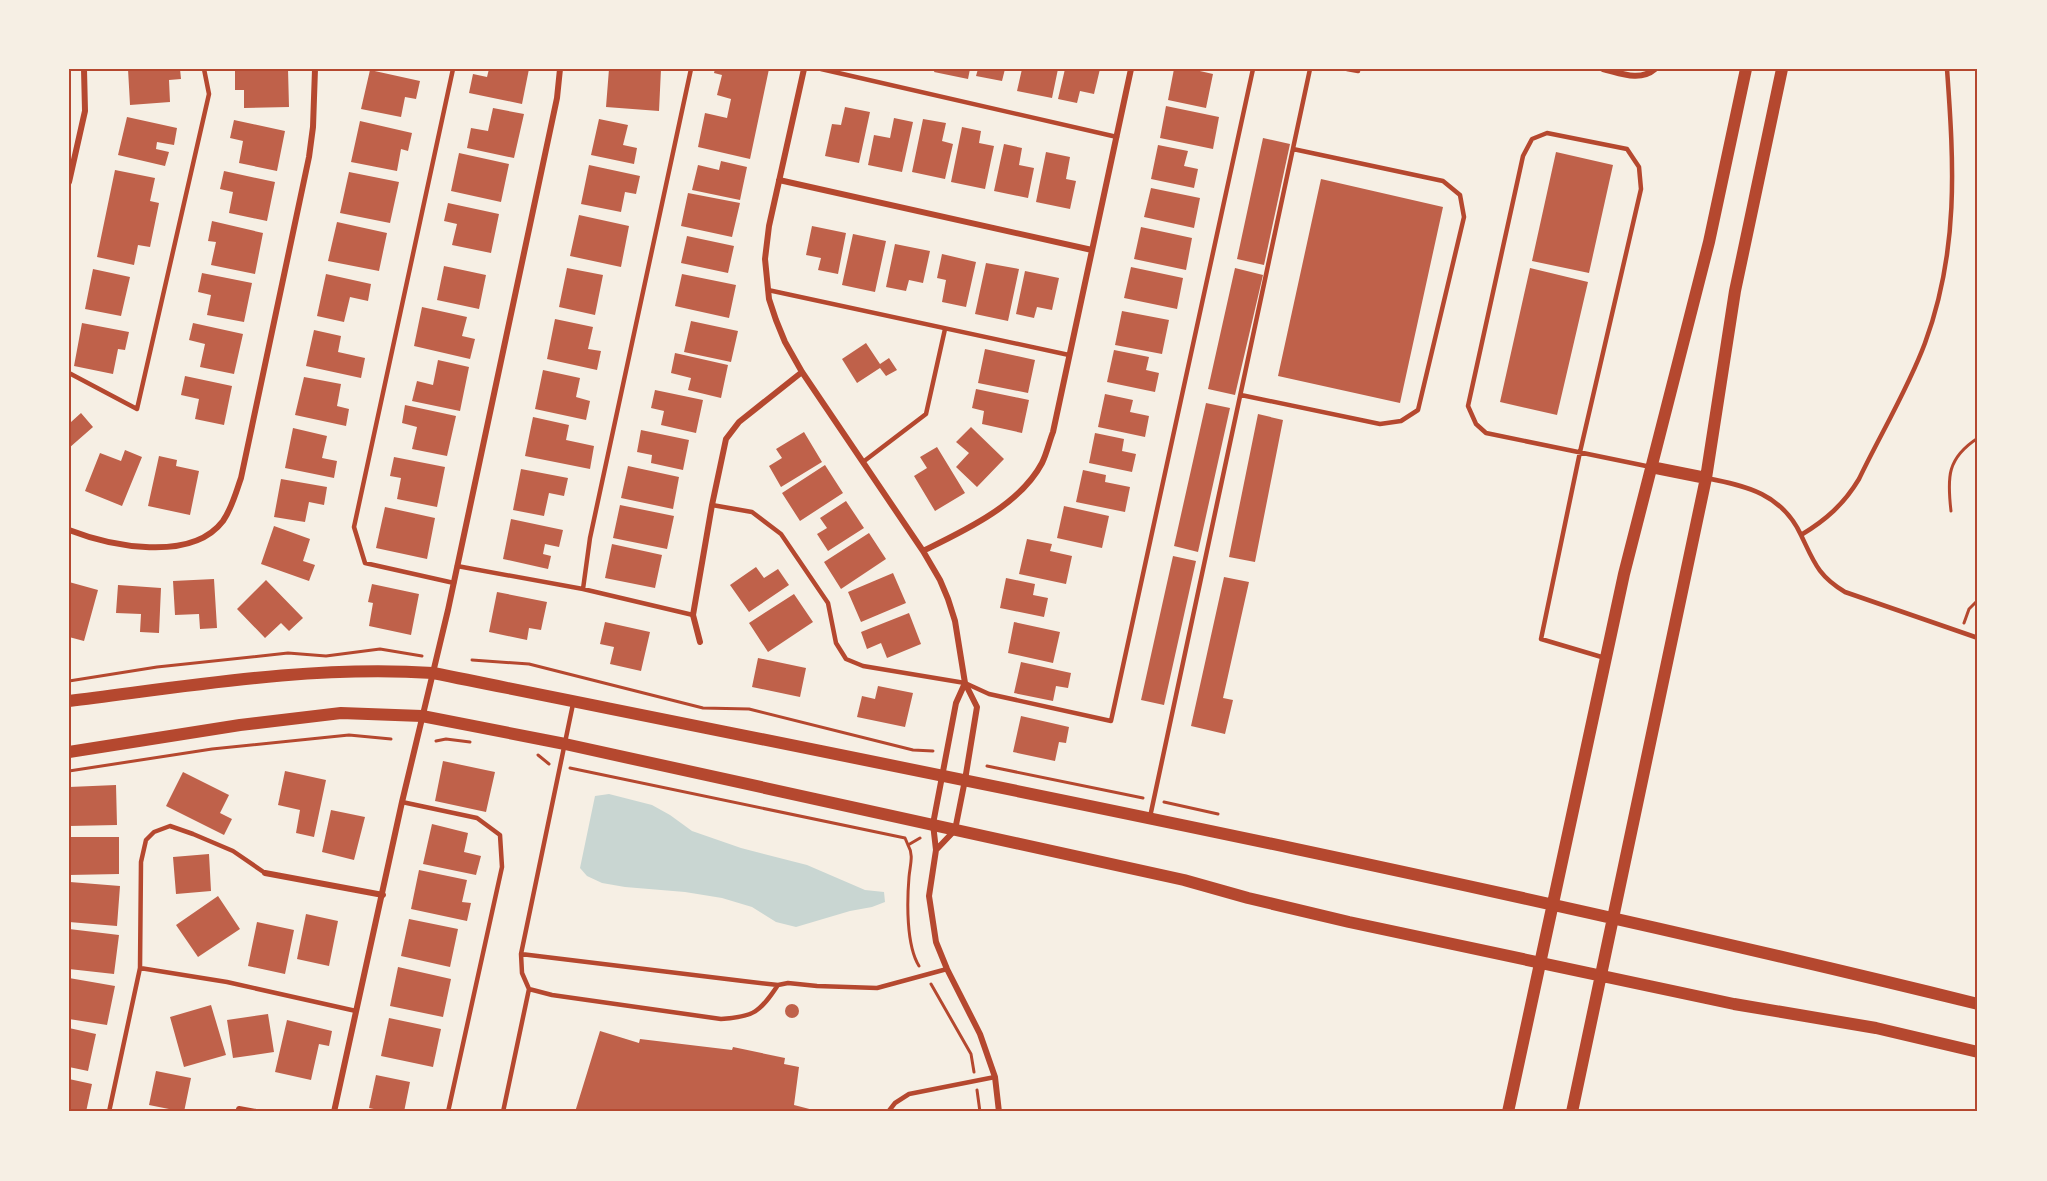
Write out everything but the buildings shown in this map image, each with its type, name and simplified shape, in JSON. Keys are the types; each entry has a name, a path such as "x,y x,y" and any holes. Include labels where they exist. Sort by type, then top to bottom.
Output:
{"main road":[{"path":"1508,1112 1605,658 1709,242 1746,69"},
{"path":"1572,1112 1615,919 1706,478 1735,291 1782,69"},
{"path":"1651,467 1706,478"},
{"path":"69,701 239,679 355,670 433,672 942,775 1553,905 1978,1004"},
{"path":"69,752 240,725 341,713 422,716 566,744 933,824 1184,880 1349,922 1734,1005 1876,1028 1978,1052"}],"street":[{"path":"69,182 85,111 84,69"},
{"path":"69,530 95,540 135,547 158,548 198,539 212,531 223,520 241,478 309,157 314,118 315,69"},
{"path":"334,1112 402,802 454,583 555,110 560,69"},
{"path":"804,69 769,226 765,259 768,290 785,342 802,372 923,551 940,580 955,621 965,683 977,707 955,830 936,850"},
{"path":"923,551 973,526 1002,506 1030,482 1042,462 1053,432 1131,69"},
{"path":"1603,69 1634,77 1649,74 1655,69"},
{"path":"779,180 1092,250"},
{"path":"700,642 693,615 726,439 739,422 802,372"},
{"path":"965,683 956,703 933,824 936,850 929,896 936,942 980,1034 995,1077 999,1112"},
{"path":"265,873 382,895"},
{"path":"240,1109 256,1112"}],"lane":[{"path":"69,373 137,409 209,94 204,69"},
{"path":"453,69 354,527 365,563 454,583"},
{"path":"583,589 590,538 691,69"},
{"path":"821,69 1117,137"},
{"path":"712,505 752,512 781,534 828,603 836,643 846,658 862,666 965,683 990,694 1111,720 1252,69"},
{"path":"1150,819 1310,69"},
{"path":"1347,69 1358,71"},
{"path":"1801,535 1829,516 1855,486 1916,364 1933,318 1946,267 1953,200 1952,136 1947,69"},
{"path":"1605,658 1541,639 1580,452 1641,189 1639,167 1627,149 1546,133 1532,139 1522,156 1468,406 1476,424 1486,433 1580,452 1651,467"},
{"path":"1241,395 1380,424 1401,421 1418,410 1464,217 1460,195 1443,181 1293,149"},
{"path":"768,290 1069,355"},
{"path":"863,462 926,414 945,329"},
{"path":"1706,478 1742,485 1778,505 1801,535 1815,567 1832,585 1855,597 1978,638"},
{"path":"457,566 583,589 693,615"},
{"path":"503,1112 529,989 522,972 521,954 574,701"},
{"path":"402,802 477,818 500,835 502,867 448,1112"},
{"path":"109,1112 140,968 141,862 146,840 154,832 170,826 233,851 265,873"},
{"path":"521,954 778,985 788,983 840,988 877,988 947,969"},
{"path":"140,968 227,982 357,1011"},
{"path":"529,989 552,995 721,1019 745,1017 764,1005 778,985"},
{"path":"888,1112 895,1103 909,1094 995,1077"}],"path":[{"path":"1951,511 1948,480 1950,471 1963,449 1978,438"},
{"path":"1960,633 1969,609 1978,600"},
{"path":"69,681 157,667 288,653 326,656 380,649 422,656"},
{"path":"472,660 529,664 703,708 749,709 913,750 933,751"},
{"path":"69,771 223,748 349,735 391,739"},
{"path":"436,741 476,742"},
{"path":"531,753 539,755 546,763 905,838 908,845"},
{"path":"987,766 1218,814"}],"shaded area":[{"path":"609,794 652,805 692,831 741,848 807,865 865,890 884,892 885,902 796,927 776,922 752,907 722,898 602,883 587,876 580,868 595,796"}]}
